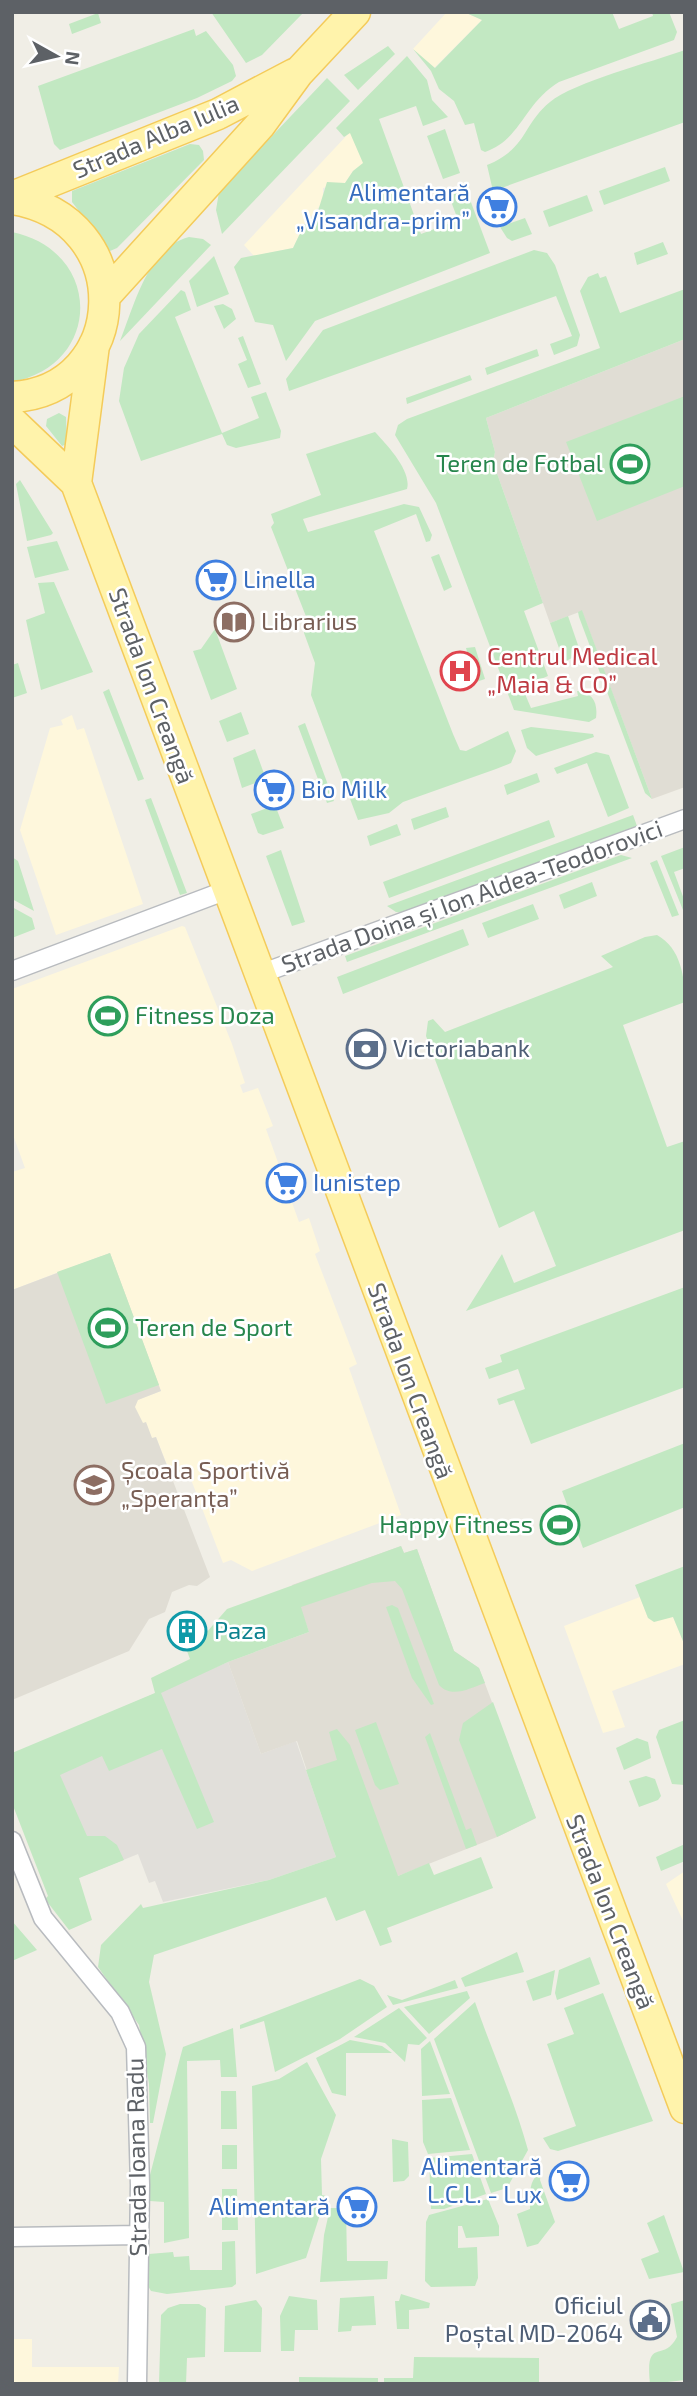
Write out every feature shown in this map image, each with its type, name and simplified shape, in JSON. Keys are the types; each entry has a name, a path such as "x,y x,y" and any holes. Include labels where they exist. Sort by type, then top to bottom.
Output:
{"main road":[{"name":"Strada Alba Iulia","path":"106,296 260,125 298,72 355,12"},
{"name":"Strada Alba Iulia","path":"12,198 218,114 298,72"},
{"path":"12,198 34,202 57,212 77,228 92,248 102,271 106,296 103,321 94,345 71,373 39,392 12,397"},
{"name":"Strada Ion Creangă","path":"76,483 94,345"},
{"name":"Strada Ion Creangă","path":"12,422 76,483 685,2108"}],"street":[{"name":"Strada Doina și Ion Aldea-Teodorovici","path":"260,974 685,820"},
{"path":"12,971 227,890"},
{"name":"Strada Ioana Radu","path":"12,1841 43,1918 120,2012 136,2047 139,2235 137,2384"},
{"path":"12,2237 139,2235"}],"shaded area":[{"path":"447,12 464,12 482,20 434,68 413,49"},
{"path":"350,132 364,163 353,171 345,183 323,188 323,202 304,225 293,248 254,256 244,245"},
{"path":"685,339 685,787 652,799 582,611 550,623 493,462 495,452 486,418"},
{"path":"72,715 77,730 84,728 143,904 56,935 20,830 50,728 63,725 61,720"},
{"path":"185,927 232,1044 245,1083 240,1085 243,1093 258,1088 273,1126 266,1129 280,1168 269,1172 279,1200 290,1197 299,1222 309,1218 320,1251 315,1254 357,1364 349,1368 401,1515 252,1571 231,1560 223,1563 187,1469 171,1475 156,1437 152,1439 146,1423 143,1424 134,1407 137,1400 161,1391 101,1256 12,1290 12,1172 25,1168 12,1132 12,989"},
{"name":"Școala Sportivă „Speranța”","path":"110,1253 161,1391 138,1400 135,1407 143,1423 146,1422 152,1438 156,1437 210,1577 197,1586 189,1585 172,1592 165,1612 149,1619 129,1651 12,1700 12,1290"},
{"path":"401,1546 404,1553 417,1549 454,1651 479,1668 536,1818 497,1837 398,1876 334,1852 297,1741 261,1754 228,1662 309,1632 292,1585"},
{"path":"640,1597 648,1618 673,1617 685,1646 685,1664 612,1691 625,1727 603,1733 564,1626"},
{"path":"228,1662 261,1754 296,1741 336,1857 269,1880 163,1902 155,1881 149,1883 138,1854 79,1878 32,1746"},
{"path":"685,1871 685,1925 666,1884"},
{"path":"12,2339 32,2339 32,2367 119,2367 118,2384 12,2384"}],"green space":[{"path":"211,12 304,12 262,55 246,63"},
{"path":"464,12 612,12 619,29 653,16 652,12 669,12 677,32 674,40 559,82 538,100 507,139 485,152 481,150 474,123 465,125 454,101 439,89 431,71 413,49 435,68 482,20"},
{"path":"98,13 101,23 72,34 69,24"},
{"path":"194,29 196,36 206,31 233,65 236,76 232,81 197,98 60,150 54,144 38,86"},
{"path":"388,46 395,54 358,90 344,75"},
{"path":"685,50 685,122 493,191 487,165 518,144 534,119 550,102 595,80"},
{"path":"407,56 427,80 432,100 448,117 423,126 416,106 379,119 421,234 458,220 449,196 466,189 490,253 315,321 286,361 273,325 255,322 234,267 241,258 293,248 304,225 318,211 327,182 345,183 363,163 350,133 344,137 336,128"},
{"path":"327,78 350,101 222,234 216,210 219,192"},
{"path":"445,129 460,173 443,179 427,136"},
{"path":"190,144 199,145 204,160 117,248 110,251 72,202 72,191"},
{"path":"665,167 670,181 604,205 599,191"},
{"path":"587,195 593,211 549,227 543,211"},
{"path":"525,218 532,234 512,241 507,238 500,227"},
{"path":"12,232 42,243 63,261 76,283 80,308 76,332 63,354 42,371 12,382"},
{"path":"189,237 203,239 211,245 120,341 137,295 153,265 175,243"},
{"path":"663,242 668,254 637,265 634,253"},
{"path":"534,250 547,253 555,265 580,335 577,346 554,355 550,344 572,336 556,296 289,391 286,379 323,330"},
{"path":"214,256 229,294 197,307 189,281"},
{"path":"598,273 600,278 606,276 620,313 685,289 685,339 486,418 495,452 493,462 543,603 524,611 548,676 522,687 531,708 578,696 577,691 591,696 596,708 596,718 589,722 514,710 436,503 395,435 398,425 407,419 600,348 580,291 588,277"},
{"path":"181,290 185,292 191,310 175,317 222,433 259,418 251,397 266,392 281,431 280,438 236,448 227,445 222,434 141,461 119,401 124,368 139,334"},
{"path":"223,304 232,309 236,319 224,329 214,306"},
{"path":"243,336 261,384 248,388 238,364 247,360 238,338"},
{"path":"537,349 539,356 487,375 485,368"},
{"path":"470,375 472,380 407,404 406,398"},
{"name":"Teren de Fotbal","path":"685,396 685,486 597,521 566,442"},
{"path":"59,413 66,417 67,444 62,446 46,426 47,419"},
{"path":"375,432 402,466 408,482 407,489 303,519 308,532 404,504 419,507 432,535 430,541 426,542 416,514 374,531 453,734 460,750 466,751 508,731 516,751 511,763 403,802 389,813 358,820 311,695 315,663 304,633 307,619 271,527 274,523 271,514 321,495 306,454"},
{"path":"20,480 53,533 51,535 27,541 16,484"},
{"path":"57,541 69,570 35,578 27,547"},
{"path":"439,554 452,587 444,591 431,557"},
{"path":"54,582 93,672 41,690 26,620 45,613 38,583"},
{"path":"582,610 652,799 645,793 579,617 578,612"},
{"path":"568,616 579,648 578,655 564,662 550,623"},
{"path":"215,629 237,689 211,700 193,651 201,649"},
{"path":"475,647 485,679 476,682 466,648"},
{"path":"18,663 27,693 12,698 12,665"},
{"path":"109,689 144,779 138,781 103,692"},
{"path":"241,712 249,734 227,742 219,721"},
{"path":"305,723 334,801 327,803 298,726"},
{"path":"531,727 593,734 594,737 536,756 527,748 521,730"},
{"path":"255,749 266,779 242,788 233,758"},
{"path":"596,752 609,755 629,808 608,817 587,763 557,774 554,768"},
{"path":"537,773 540,782 507,795 504,785"},
{"path":"151,798 187,893 180,895 145,800"},
{"path":"275,805 284,828 263,835 258,833 251,814"},
{"path":"446,807 449,817 414,830 411,819"},
{"path":"633,815 637,826 404,913 396,912 387,906"},
{"path":"549,820 555,837 389,898 383,882"},
{"path":"397,824 401,835 370,846 367,836"},
{"path":"685,847 685,868 674,872 685,902 683,910 661,856"},
{"path":"281,850 305,922 292,926 266,856"},
{"path":"621,855 632,858 347,962 345,956"},
{"path":"12,857 18,861 34,911 12,899"},
{"path":"657,860 679,915 672,917 650,863"},
{"path":"592,882 597,896 564,909 559,895"},
{"path":"533,904 539,919 488,938 482,923"},
{"path":"12,907 32,918 35,929 12,938"},
{"path":"463,929 469,945 343,994 337,977"},
{"path":"657,935 672,948 680,964 685,1002 623,1025 667,1147 685,1141 685,1230 466,1311 502,1254 514,1283 556,1266 534,1211 499,1228 426,1036 428,1021 433,1019 445,1032 613,967 601,956 645,937"},
{"name":"Teren de Sport","path":"110,1253 159,1385 106,1404 57,1272"},
{"path":"685,1287 685,1387 531,1444 514,1400 499,1405 497,1399 525,1389 518,1369 489,1379 485,1368 502,1362 500,1355"},
{"path":"685,1443 685,1507 583,1548 562,1491"},
{"path":"401,1546 404,1553 417,1549 454,1651 479,1668 485,1683 455,1692 439,1685 402,1589 395,1581 372,1583 301,1607 309,1632 228,1662 161,1693 214,1822 197,1829 162,1749 109,1771 102,1756 60,1775 87,1836 105,1836 117,1845 124,1860 79,1878 92,1920 69,1930 45,1899 48,1896 12,1803 12,1753 155,1693 151,1678 190,1659 184,1643 206,1633 227,1609"},
{"path":"685,1566 685,1646 673,1617 654,1622 648,1618 635,1585"},
{"path":"392,1605 398,1608 434,1704 431,1705 412,1678 386,1607"},
{"path":"493,1702 536,1818 497,1837 459,1740 463,1723"},
{"path":"685,1720 685,1785 672,1784 656,1737 659,1730"},
{"path":"376,1722 399,1784 380,1790 375,1785 355,1730"},
{"path":"337,1729 350,1745 398,1876 429,1863 434,1875 481,1857 493,1888 387,1928 392,1942 380,1946 365,1910 336,1921 326,1897 154,1955 149,1982 166,2054 153,2123 150,2123 149,2084 139,2025 98,1967 101,1945 141,1904 143,1908 269,1880 336,1857 306,1770 337,1760 329,1732"},
{"path":"430,1733 466,1830 471,1828 477,1845 466,1849 425,1737"},
{"path":"637,1738 648,1742 651,1758 624,1770 616,1748"},
{"path":"646,1776 655,1779 661,1796 658,1800 639,1807 629,1781"},
{"path":"685,1844 685,1861 661,1871 656,1857"},
{"path":"12,1921 37,1950 12,1961"},
{"path":"517,1952 524,1972 465,1987 461,1978"},
{"path":"590,1957 600,1984 557,2000 555,1993 559,1970"},
{"path":"555,1970 551,1995 533,2001 526,1981"},
{"path":"360,1979 374,1986 387,2007 340,2039 275,2072 264,2021 240,2029 240,2025"},
{"path":"455,1980 458,1988 393,2005 387,1995 402,2000"},
{"path":"467,1991 470,1998 429,2034 404,2007"},
{"path":"603,1993 653,2121 558,2151 550,2149 543,2138 576,2126 547,2044 574,2034 564,2008"},
{"path":"475,2002 528,2150 507,2188 491,2193 434,2039"},
{"path":"399,2008 427,2038 419,2045 408,2044 405,2062 385,2043 354,2037"},
{"path":"233,2028 237,2077 221,2077 220,2060 187,2061 189,2238 164,2243 164,2202 150,2201 150,2175 183,2047"},
{"path":"350,2040 382,2046 392,2053 346,2053 346,2096 332,2093 316,2058"},
{"path":"430,2041 450,2094 422,2096 421,2049"},
{"path":"307,2062 336,2115 321,2159 322,2195 326,2196 306,2258 256,2274 252,2086 279,2079"},
{"path":"221,2091 236,2091 237,2129 221,2129"},
{"path":"451,2098 470,2150 428,2154 423,2142 422,2100"},
{"path":"392,2139 408,2142 409,2176 404,2181 393,2182"},
{"path":"222,2145 237,2145 237,2169 222,2169"},
{"path":"472,2154 486,2194 444,2209 431,2209 429,2158"},
{"path":"541,2172 540,2180 555,2222 538,2244 527,2247 517,2214 530,2209 532,2184"},
{"path":"222,2189 237,2189 238,2230 222,2230"},
{"path":"488,2199 499,2226 499,2236 466,2238 462,2226 458,2226 458,2248 477,2247 478,2278 475,2286 431,2287 425,2281 426,2222 429,2215"},
{"path":"330,2208 346,2208 347,2261 388,2261 387,2279 320,2282 324,2235"},
{"path":"664,2215 684,2272 649,2279 641,2259 659,2252 647,2223"},
{"path":"235,2241 236,2284 232,2287 167,2294 151,2291 148,2286 149,2254 173,2252 174,2257 189,2256 190,2270 222,2270 222,2242"},
{"path":"401,2294 430,2303 429,2308 409,2310 409,2329 397,2329 395,2301 399,2301"},
{"path":"289,2296 317,2300 318,2330 295,2330 294,2351 281,2351 280,2316"},
{"path":"374,2296 376,2325 352,2326 351,2331 338,2332 340,2298"},
{"path":"256,2300 262,2308 261,2352 224,2352 225,2306"},
{"path":"685,2300 685,2380 650,2384 650,2360 656,2352 672,2345 677,2337 671,2304"},
{"path":"180,2304 199,2304 206,2308 205,2357 187,2358 186,2384 159,2384 161,2315 168,2308"},
{"path":"414,2357 539,2358 539,2384 384,2384 384,2378 413,2378"},
{"path":"299,2377 378,2378 378,2384 299,2384"}],"place":[{"name":"Alimentară „Visandra-prim”","path":"497,207"},
{"name":"Teren de Fotbal","path":"630,464"},
{"name":"Linella","path":"216,580"},
{"name":"Librarius","path":"234,622"},
{"name":"Centrul Medical „Maia & CO”","path":"460,671"},
{"name":"Bio Milk","path":"274,790"},
{"name":"Fitness Doza","path":"108,1016"},
{"name":"Victoriabank","path":"366,1049"},
{"name":"Iunistep","path":"286,1183"},
{"name":"Teren de Sport","path":"108,1328"},
{"name":"Școala Sportivă „Speranța”","path":"94,1485"},
{"name":"Happy Fitness","path":"560,1525"},
{"name":"Paza","path":"187,1631"},
{"name":"Alimentară L.C.L. - Lux","path":"569,2181"},
{"name":"Alimentară","path":"357,2207"},
{"name":"Oficiul Poștal MD-2064","path":"650,2320"}]}
